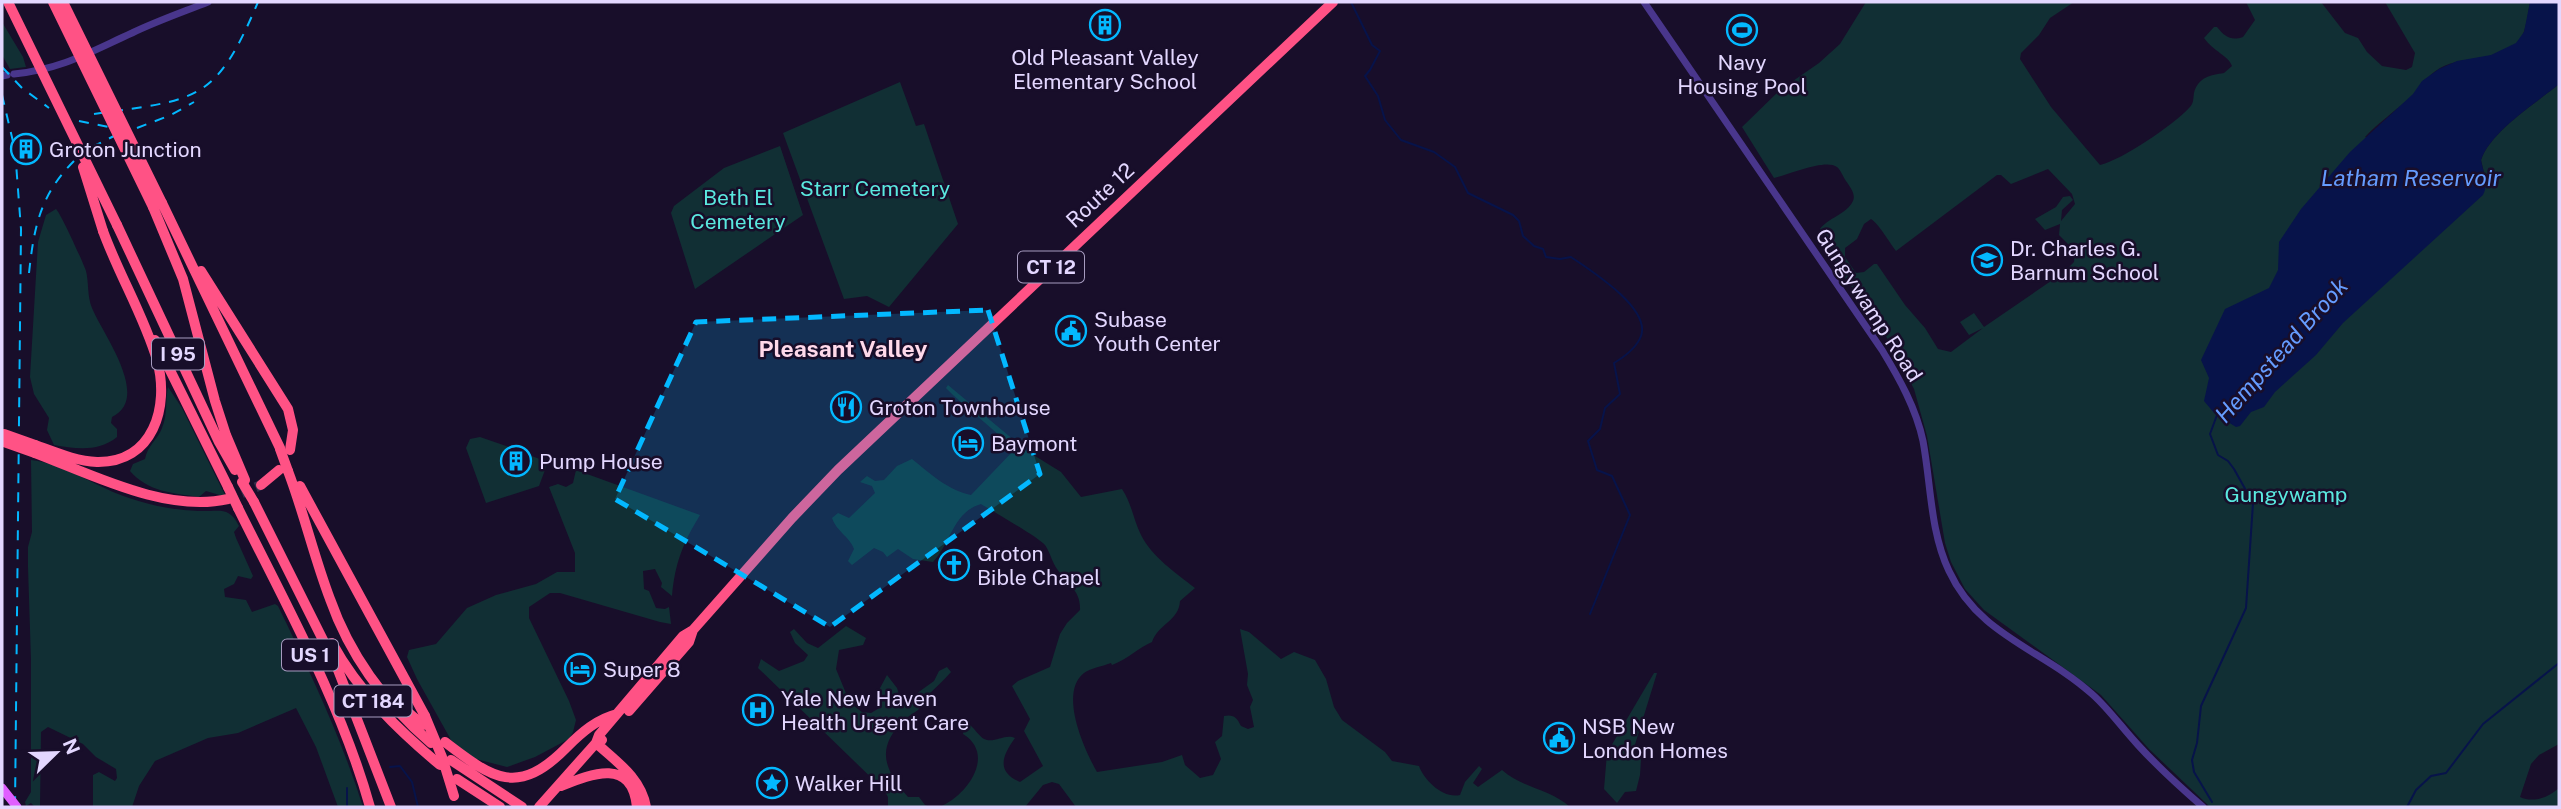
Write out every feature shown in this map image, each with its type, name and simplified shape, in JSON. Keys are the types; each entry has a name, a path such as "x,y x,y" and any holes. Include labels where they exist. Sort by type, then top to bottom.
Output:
{"highway":[{"name":"I 95","path":"8,2 219,442 244,481 338,670 391,807"},
{"path":"53,2 157,205 183,279 215,401 244,481"},
{"name":"I 95","path":"63,2 157,205 185,252 282,448"},
{"name":"Route 12","path":"539,807 596,743 605,738 689,642 694,630 798,512 864,444 1333,2"},
{"name":"US 1","path":"66,120 103,232 331,702 370,807"},
{"path":"185,252 201,270 286,404 293,426 282,448"},
{"path":"35,449 84,461 110,461 135,451 152,431 159,407 160,374 119,268"},
{"path":"3,438 159,497 192,502 228,499"},
{"name":"US 1","path":"282,448 286,469 309,529 331,602 348,641 366,671 394,708 431,743"},
{"path":"261,485 286,469 335,554 440,750 456,807"},
{"name":"CT 184","path":"268,529 280,543 328,637 354,678 392,722 440,765"},
{"name":"Route 12","path":"596,743 598,736 684,634 694,630"},
{"path":"366,671 392,698 424,721"},
{"path":"445,742 486,772 504,777 524,777 548,766 589,728 606,717 618,714"},
{"path":"596,743 635,779 646,807"},
{"path":"451,760 519,806"},
{"path":"557,787 593,774 610,773 628,784 635,796 637,807"},
{"path":"457,779 500,807"}],"main road":[{"path":"2,788 17,807"}],"street":[{"path":"8,75 64,65 138,30 208,2"},
{"name":"Gungywamp Road","path":"1644,2 1900,380 1919,428 1941,551 1962,594 1994,629 2070,676 2094,695 2136,743 2203,807"}],"highlighted area":[{"path":"988,310 1040,474 830,627 615,499 696,322"}],"green space":[{"name":"Gungywamp","path":"1866,2 2074,2 2050,18 2039,35 2021,53 2020,59 2051,107 2100,165 2134,149 2171,123 2191,106 2196,88 2202,80 2224,73 2232,66 2228,59 2204,38 2214,27 2228,37 2243,37 2255,20 2246,2 2321,2 2345,33 2358,38 2367,52 2382,66 2406,70 2412,67 2415,53 2385,2 2530,2 2523,34 2517,43 2497,54 2450,64 2435,71 2410,98 2365,137 2486,181 2481,160 2486,149 2515,119 2559,84 2559,744 2539,755 2531,764 2520,797 2530,800 2540,798 2559,788 2559,807 2210,807 2149,749 2101,695 1984,610 1965,589 1951,562 1945,543 1927,436 1914,389 1879,323 1839,270 1820,229 1850,206 1854,198 1852,191 1840,170 1832,165 1824,164 1774,178 1742,127 1780,90 1819,63 1840,44","holes":["2048,169 2072,194 2075,204 2061,221 2062,210 2073,200 2070,196 2063,197 2056,207 2035,219 2045,230 2060,224 2059,235 2075,251 2074,262 2064,272 1984,327 1974,313 1960,322 1969,335 1983,328 1951,352 1938,349 1877,264 1864,272 1856,273 1845,257 1845,248 1857,239 1864,224 1871,219 1896,251 1997,175 2001,175 2011,184"]},
{"path":"2,22 26,67 10,69 2,55"},
{"name":"Starr Cemetery","path":"900,82 916,126 924,124 958,224 889,307 867,296 844,299 783,133"},
{"name":"Beth El Cemetery","path":"780,146 803,215 695,289 671,213 674,206 724,168"},
{"path":"56,209 84,266 92,308 121,365 126,381 127,395 123,408 112,417 111,423 117,429 117,437 95,447 54,445 47,430 49,418 34,394 30,377 38,242 46,215"},
{"path":"948,385 1027,451 1061,472 1081,497 1122,489 1138,529 1151,550 1195,588 1180,601 1176,613 1152,642 1118,663 1087,671 1077,682 1073,694 1076,722 1097,772 1162,762 1182,755 1185,765 1200,778 1213,775 1221,759 1215,742 1222,736 1224,716 1235,717 1241,726 1248,729 1254,727 1250,707 1253,700 1247,685 1248,674 1240,629 1249,632 1281,659 1294,652 1315,660 1326,679 1334,707 1342,720 1385,752 1392,761 1419,766 1425,777 1441,791 1460,795 1465,782 1479,766 1482,769 1473,783 1478,787 1502,770 1570,807 1076,807 1059,784 1052,782 1043,785 1025,807 939,807 959,794 974,775 977,753 973,743 963,734 964,729 970,725 982,738 988,740 1015,738 1007,750 1004,762 1004,768 1012,778 1020,782 1043,766 1024,731 1030,719 1012,686 1050,667 1060,634 1080,610 1076,592 1057,569 1045,545 981,504 972,508 958,521 933,562 913,559 898,549 887,557 874,548 852,565 848,561 854,549 832,518 838,513 849,518 875,493 872,486 860,482 867,476 875,481 884,480 897,466 912,459 947,485 971,495 1015,449 953,395 946,388"},
{"path":"168,387 182,408 225,495 206,491 199,497 162,490 145,483 130,471 133,464 145,459 162,428"},
{"path":"480,437 509,447 508,450 513,453 515,450 548,462 539,486 486,503 466,448 470,439"},
{"path":"31,460 63,469 144,503 187,510 222,511 235,519 239,526 234,532 253,576 251,579 238,576 234,584 224,589 225,597 246,600 252,612 275,604 278,606 335,730 363,807 338,807 316,747 296,708 238,733 208,738 155,761 139,786 132,807 93,807 93,775 99,772 115,781 116,769 96,757 83,744 48,727 41,732 40,807 31,803 26,806 25,802 31,792 28,547 32,532"},
{"path":"576,470 700,515 681,554 672,596 661,587 662,583 655,569 643,571 644,589 649,591 656,608 669,607 671,624 560,593 550,593 529,607 529,618 576,720 573,732 569,739 535,757 507,767 472,758 451,740 417,679 407,657 409,650 436,644 467,608 496,595 536,584 557,572 575,572 575,553 549,487 558,484 566,487 573,483"},
{"path":"846,626 866,638 863,645 839,650 836,669 850,703 862,712 871,713 881,707 879,690 887,675 897,688 902,704 934,681 939,671 947,667 951,672 927,696 918,710 895,730 886,749 888,767 900,787 908,797 919,797 930,807 888,807 888,797 884,790 758,668 761,659 779,671 804,661 808,655 795,643 790,632 794,629 807,643 818,648"},
{"path":"1654,673 1657,673 1633,751 1641,759 1636,791 1625,792 1617,803 1604,789 1607,753"}],"water":[{"name":"Latham Reservoir","path":"2530,2 2559,2 2559,84 2515,119 2486,149 2481,160 2486,182 2483,195 2343,323 2316,355 2275,392 2264,407 2251,412 2240,426 2236,427 2215,414 2204,401 2209,378 2201,360 2225,309 2269,288 2278,270 2279,242 2301,209 2350,152 2413,94 2422,81 2457,61 2491,55 2516,43 2524,32"}],"waterway":[{"path":"1351,2 1372,45 1380,51 1365,76 1378,96 1385,120 1401,140 1434,152 1455,167 1468,193 1513,215 1519,221 1523,236 1534,246 1543,249 1546,257 1571,257 1604,280 1628,302 1642,325 1637,344 1614,363 1620,394 1605,408 1600,429 1588,441 1597,470 1612,476 1630,515 1590,614"},
{"name":"Hempstead Brook","path":"2212,802 2194,772 2192,760 2197,743 2201,706 2246,608 2253,503 2234,469 2218,455 2210,434 2217,415"},
{"path":"2407,807 2416,790 2431,776 2446,773 2483,724 2559,663"},
{"path":"390,767 400,766 412,782 418,807"},
{"path":"347,788 347,807"}],"tunnel":[{"path":"228,499 261,485"}],"railway":[{"path":"94,114 157,105 198,91 214,78 229,60 258,2"},
{"path":"2,67 22,88 49,108"},
{"path":"2,95 15,150 21,229 15,807"},
{"path":"137,128 171,115 194,102"},
{"path":"79,121 109,127"},
{"path":"92,147 114,136"},
{"path":"29,273 36,226 46,199 74,161"}],"place":[{"name":"Old Pleasant Valley Elementary School","path":"1105,25"},
{"name":"Navy Housing Pool","path":"1742,30"},
{"name":"Groton Junction","path":"26,149"},
{"name":"Dr. Charles G. Barnum School","path":"1987,260"},
{"name":"Subase Youth Center","path":"1071,331"},
{"name":"Groton Townhouse","path":"846,407"},
{"name":"Baymont","path":"968,443"},
{"name":"Pump House","path":"516,461"},
{"name":"Groton Bible Chapel","path":"954,565"},
{"name":"Super 8","path":"580,669"},
{"name":"Yale New Haven Health Urgent Care","path":"758,710"},
{"name":"NSB New London Homes","path":"1559,738"},
{"name":"Walker Hill","path":"772,783"}],"district":[{"name":"Pleasant Valley","path":"843,348"}]}
